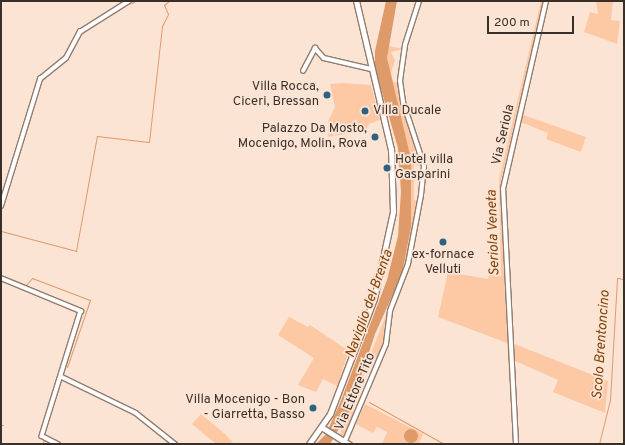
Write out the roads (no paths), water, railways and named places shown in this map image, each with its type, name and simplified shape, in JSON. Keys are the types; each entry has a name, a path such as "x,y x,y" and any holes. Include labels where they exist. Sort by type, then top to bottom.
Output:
{"main road":[{"path":"309,444 325,429 374,299 391,222 394,171 356,1"},
{"path":"325,429 347,443"}],"street":[{"path":"1,206 40,79 66,58 80,32 129,1"},
{"name":"Via Ettore Tito","path":"347,443 386,344 390,311 408,264 421,195 424,166 402,102 400,81 405,45 419,1"},
{"name":"Via Seriola","path":"516,444 503,189 546,1"},
{"path":"303,71 313,48 324,58 371,69"},
{"path":"1,278 81,311 62,377 42,436 58,444"},
{"path":"62,377 136,413 175,444"}],"waterway":[{"path":"151,1 158,1"},
{"path":"1,231 76,251 97,136 149,142 162,26 168,14 164,5 169,1"},
{"name":"Seriola Veneta","path":"502,188 539,25"},
{"name":"Seriola Veneta","path":"501,191 506,284"},
{"path":"1,275 26,285 32,278 90,300 67,367"},
{"name":"Scolo Brentoncino","path":"599,444 610,400 617,278 624,279"},
{"name":"Seriola Veneta","path":"509,333 513,444"},
{"path":"369,402 444,444"},
{"path":"43,439 53,444"},
{"path":"42,444 44,440"}],"place":[{"name":"Villa Rocca, Ciceri, Bressan","path":"327,95"},
{"name":"Villa Ducale","path":"365,111"},
{"name":"Palazzo Da Mosto, Mocenigo, Molin, Rova","path":"375,137"},
{"name":"Hotel villa Gasparini","path":"387,168"},
{"name":"ex-fornace Velluti","path":"443,242"},
{"name":"Villa Mocenigo - Bon - Giarretta, Basso","path":"313,408"}],"water label":[{"name":"Naviglio del Brenta","path":"370,304"}]}
